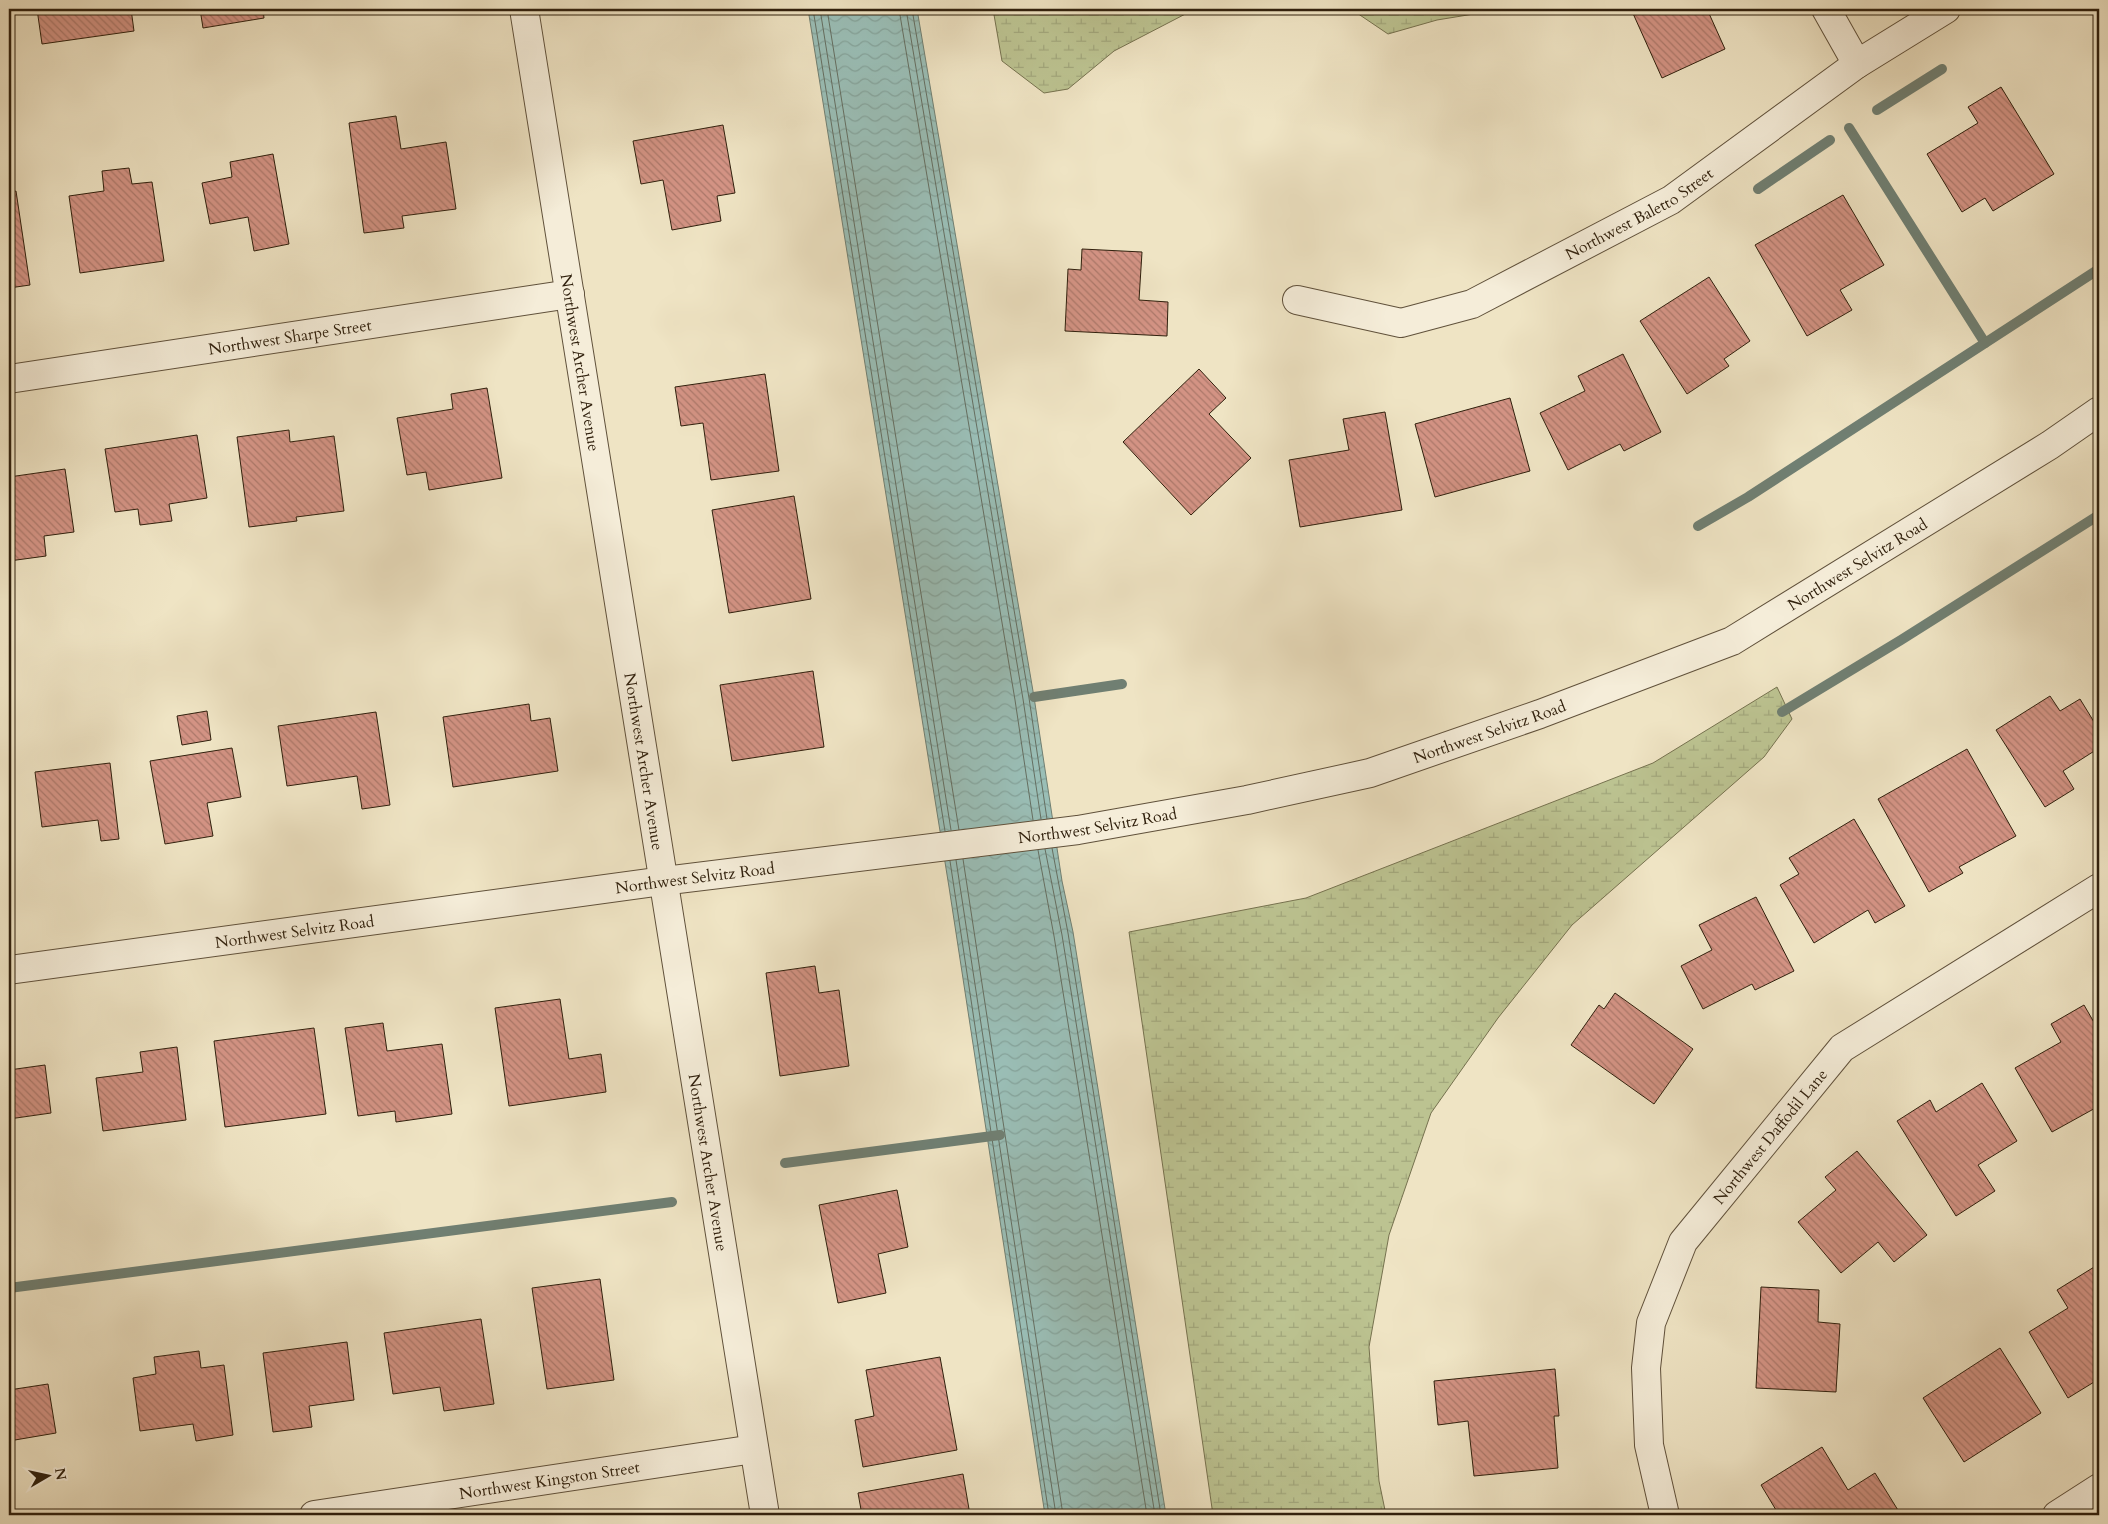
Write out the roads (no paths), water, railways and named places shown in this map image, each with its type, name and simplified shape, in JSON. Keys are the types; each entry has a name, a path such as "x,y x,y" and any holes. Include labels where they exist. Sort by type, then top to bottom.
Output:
{"street":[{"name":"Northwest Archer Avenue","path":"524,9 765,1515"},
{"path":"1826,9 1857,64"},
{"name":"Northwest Baletto Street","path":"1297,300 1401,322 1472,304 1671,200 1857,64 1946,9"},
{"name":"Northwest Sharpe Street","path":"9,379 570,294"},
{"name":"Northwest Selvitz Road","path":"9,970 663,882 1078,830 1247,800 1370,773 1540,714 1732,641 2050,445 2099,411"},
{"name":"Northwest Daffodil Lane","path":"1665,1515 1649,1445 1646,1368 1651,1323 1683,1242 1842,1048 2099,888"},
{"name":"Northwest Kingston Street","path":"314,1515 754,1449"},
{"path":"2057,1515 2099,1488"}],"water":[{"path":"808,9 917,9 1034,697 1062,881 1073,932 1166,1515 1045,1515 949,887"}],"waterway":[{"path":"1877,110 1942,69"},
{"path":"1849,128 1985,343"},
{"path":"1758,189 1830,140"},
{"path":"1698,526 1748,497 2099,269"},
{"path":"1782,712 1901,640 2099,515"},
{"path":"1034,697 1122,684"},
{"path":"785,1163 1000,1135"},
{"path":"9,1288 672,1202"}]}
